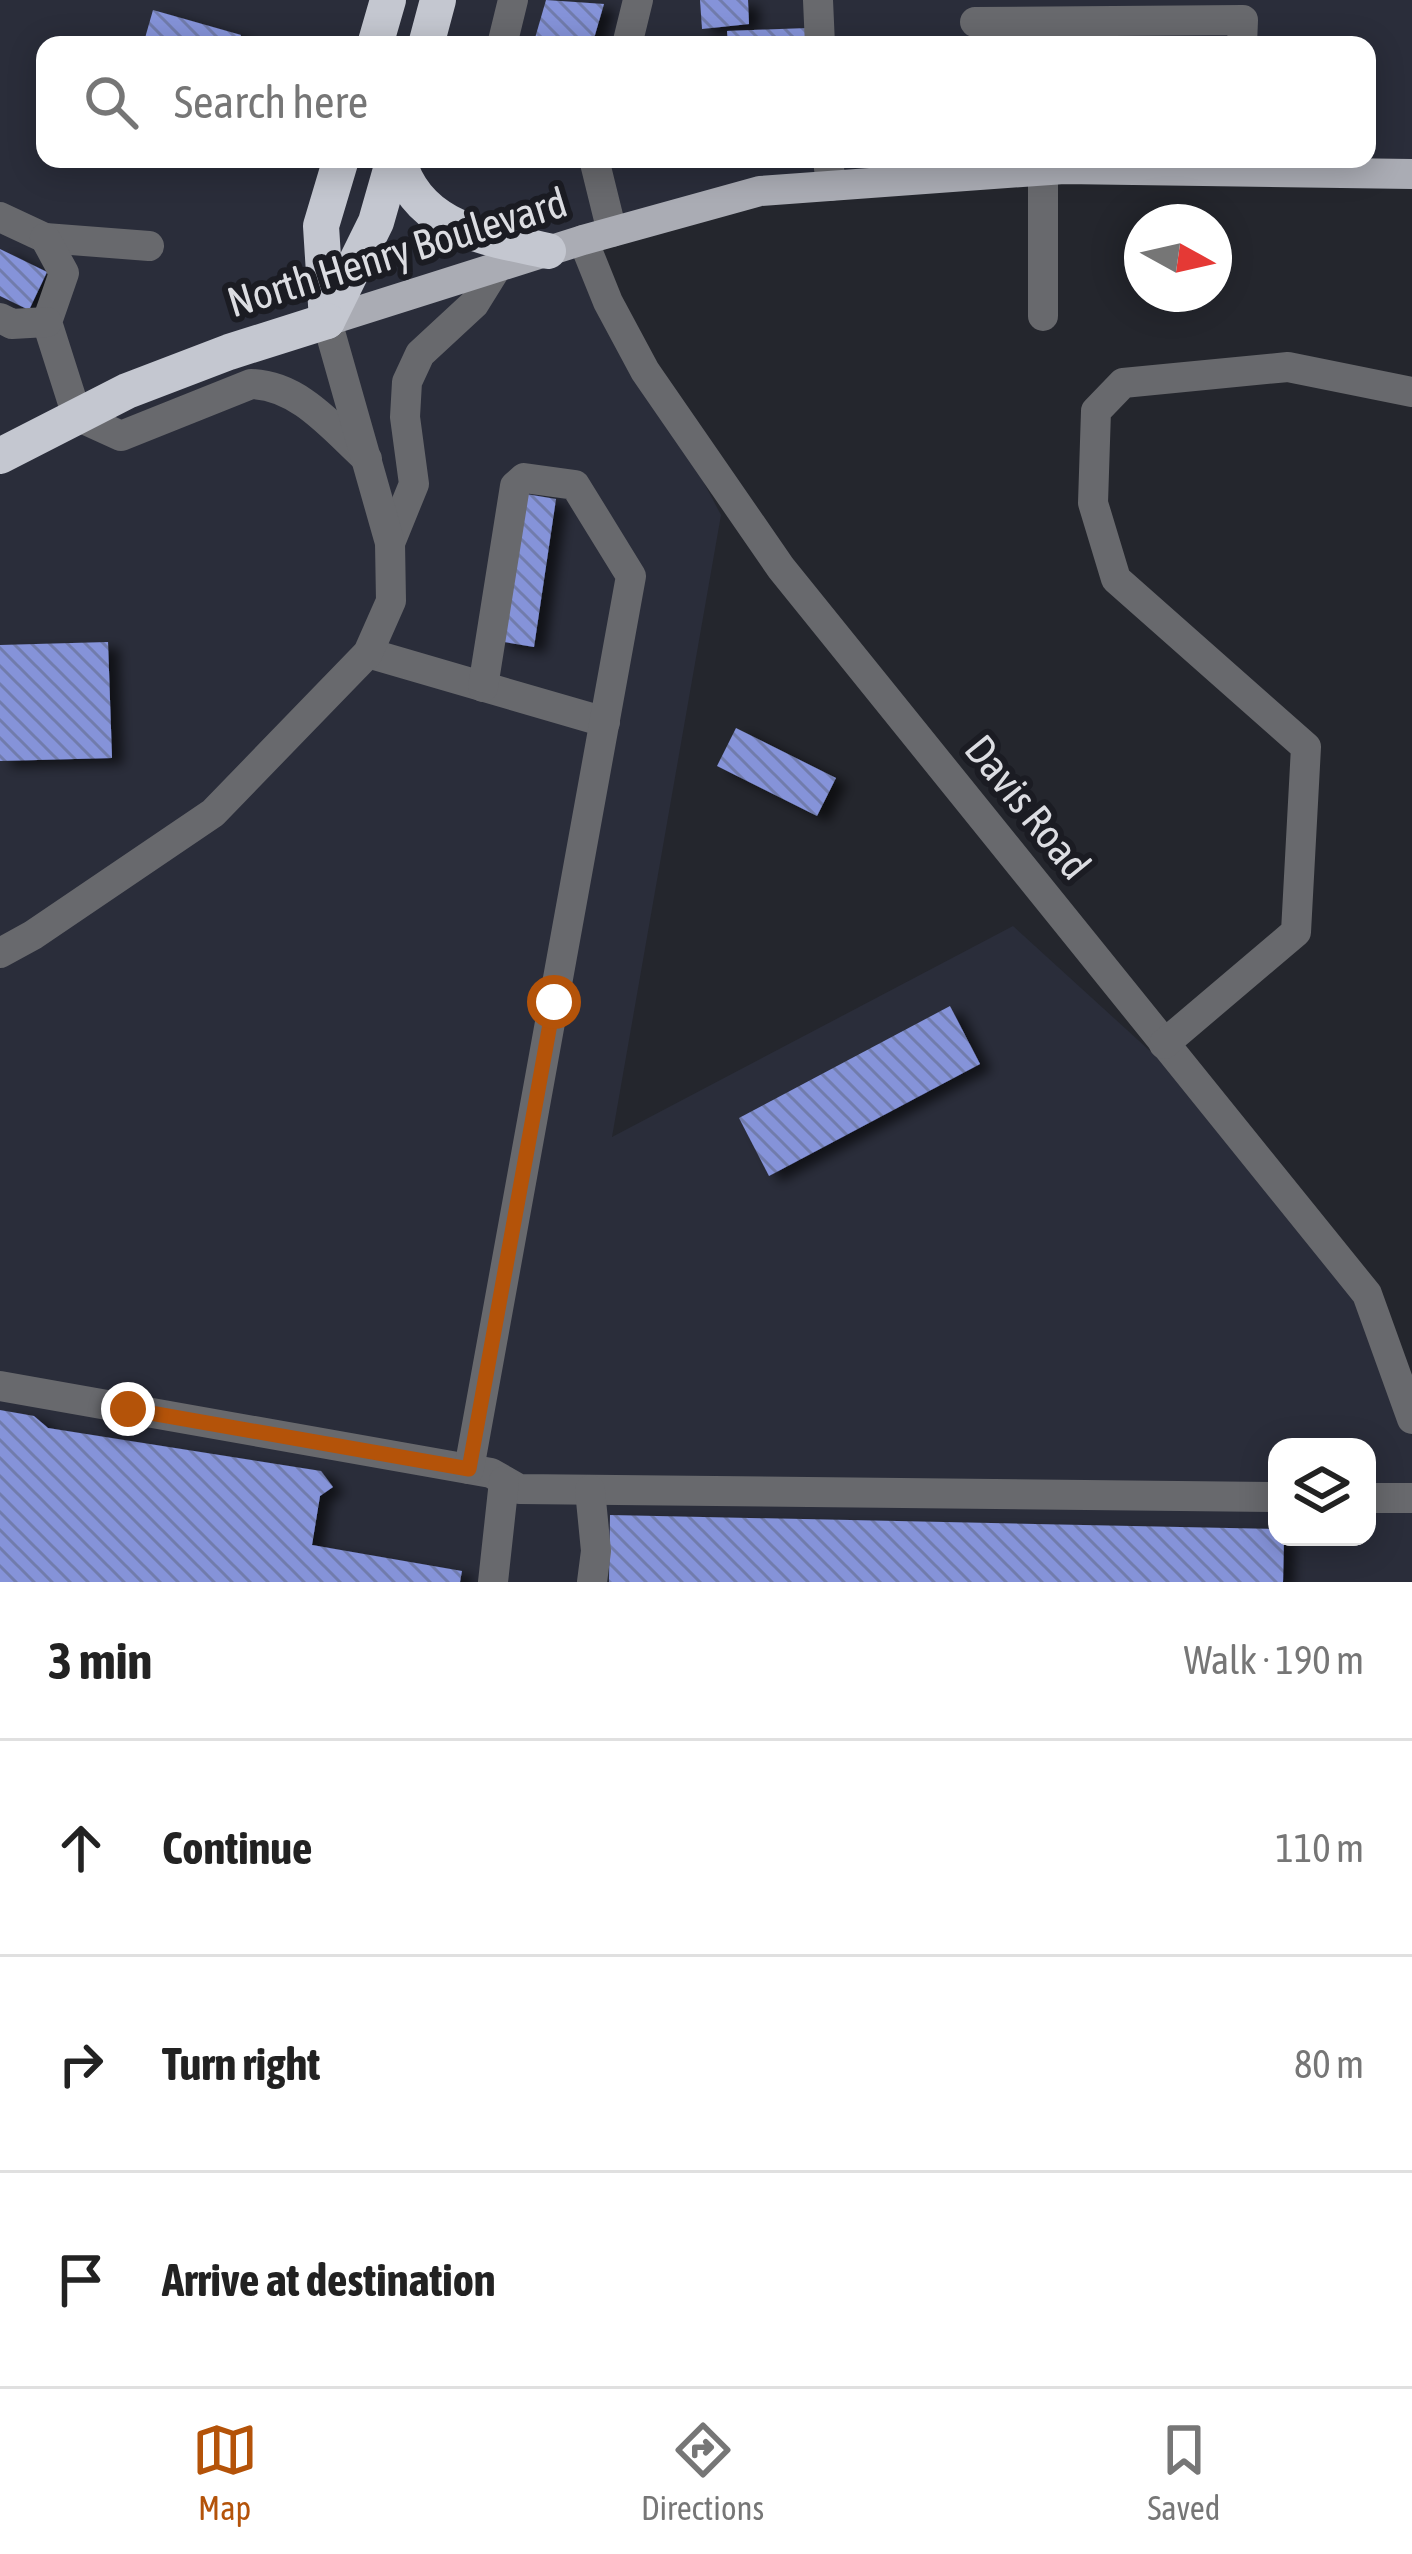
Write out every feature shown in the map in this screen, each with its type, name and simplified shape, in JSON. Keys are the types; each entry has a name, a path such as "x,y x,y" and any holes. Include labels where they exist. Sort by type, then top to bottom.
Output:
{"highway":[{"path":"378,36 388,0"},
{"path":"428,36 438,0"},
{"path":"328,321 321,226 338,168"},
{"path":"328,321 376,222 393,168"},
{"path":"401,168 419,204 437,220 489,238 581,241"},
{"name":"North Henry Boulevard","path":"0,456 127,391 328,321"}],"main road":[{"name":"North Henry Boulevard","path":"328,321 581,241 829,173 1142,168"},
{"name":"North Henry Boulevard","path":"1299,168 1412,174"}],"street":[{"path":"504,36 513,0"},
{"path":"629,36 638,0"},
{"path":"818,0 820,36"},
{"path":"975,22 1243,22"},
{"name":"Davis Road","path":"591,168 581,241 645,371 781,568 1366,1294 1412,1419"},
{"path":"1043,171 1043,316"},
{"path":"0,217 44,238 148,246"},
{"path":"44,238 64,273 47,322 77,416 122,436 251,384 271,384 296,395 368,460"},
{"path":"390,543 414,484 405,417 407,382 420,354 474,304 497,267"},
{"path":"0,319 12,325 47,322"},
{"path":"0,952 33,935 213,813 368,653 392,601 390,543 328,321"},
{"path":"1164,1044 1296,932 1306,747 1116,579 1094,503 1096,412 1123,383 1288,367 1412,392"},
{"path":"469,1469 632,576 575,485 524,478 515,487 483,686"},
{"path":"368,653 605,722"},
{"path":"0,1386 491,1473 519,1490 1268,1497"},
{"path":"493,1582 504,1481"},
{"path":"590,1490 596,1551 592,1582"},
{"path":"1376,1498 1412,1498"}],"shaded area":[{"path":"0,0 1412,0 1412,179 839,173 575,238 721,515 612,1137 1013,926 1263,1154 1395,1366 1412,1436 1412,1582 0,1582"}],"building":[{"path":"546,0 604,4 595,36 536,36"},
{"path":"700,0 748,0 749,24 702,29"},
{"path":"153,10 241,35 241,36 146,36"},
{"path":"808,28 808,36 727,36 727,31"},
{"path":"0,249 47,272 29,310 0,296"},
{"path":"520,493 556,499 534,647 498,641"},
{"path":"108,642 112,758 0,761 0,645"},
{"path":"736,728 836,778 817,816 717,766"},
{"path":"950,1006 980,1064 769,1176 739,1118"},
{"path":"0,1410 34,1416 48,1428 321,1471 333,1487 320,1496 312,1545 462,1571 460,1582 0,1582"},
{"path":"610,1515 1268,1529 1268,1546 1284,1546 1283,1582 609,1582"}],"route":[{"path":"128,1409 469,1469 554,1002"}]}
